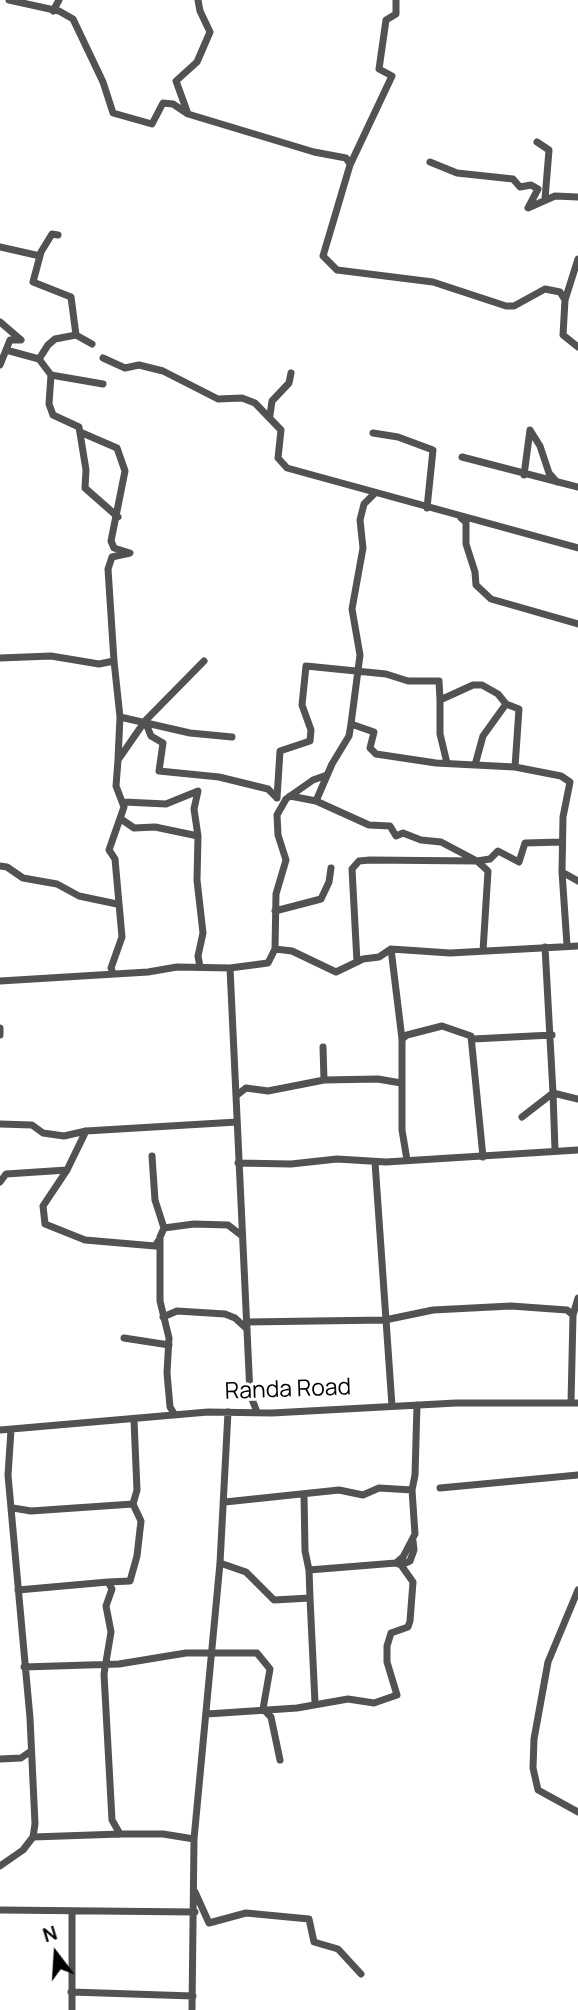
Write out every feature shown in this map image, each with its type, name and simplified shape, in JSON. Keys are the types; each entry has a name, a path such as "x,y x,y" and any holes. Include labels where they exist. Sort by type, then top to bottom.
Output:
{"street":[{"path":"9,0 66,14 79,28 113,113 152,124 163,103 177,106 188,114 314,152 346,158 350,165"},
{"path":"53,11 59,0"},
{"path":"188,114 176,81 197,62 210,32 198,0"},
{"path":"396,0 396,14 386,20 379,69 392,76 350,165 324,245 323,256 337,270 433,282 506,306 514,306 545,289 560,292 565,300"},
{"path":"537,142 550,150 545,199"},
{"path":"430,162 457,173 513,179 520,187 531,185 538,189 528,208 545,199 578,197"},
{"path":"58,235 52,234 40,256 33,282 71,297 76,335"},
{"path":"0,247 40,256"},
{"path":"578,259 565,300 563,335 578,347"},
{"path":"0,321 21,340 10,340 0,365"},
{"path":"39,359 48,345 55,340 76,335 92,344"},
{"path":"6,350 39,359 51,375 88,384 103,384"},
{"path":"103,358 125,368 139,365 163,371 212,397 242,398 255,403 270,415 281,430 278,458 282,465 374,494 578,548"},
{"path":"270,415 272,401 289,383 291,373"},
{"path":"51,375 49,404 52,415 59,421 79,427 86,470 85,488 118,517"},
{"path":"524,475 530,430 540,446 549,473 558,483"},
{"path":"80,432 117,448 125,471 118,517 111,541 114,548 130,553 112,557 108,569 120,717 117,786 124,802 121,819 109,850 115,859 122,937 111,968 113,974"},
{"path":"373,433 398,437 433,450 427,508"},
{"path":"462,457 578,487"},
{"path":"316,802 327,775 349,736 358,674 359,641 352,610 363,548 361,513 367,499 374,494"},
{"path":"461,517 466,523 466,544 476,585 491,599 578,624"},
{"path":"0,658 51,656 99,664 114,661"},
{"path":"118,760 145,721 204,661"},
{"path":"0,981 200,967 230,968 268,963 275,949 277,886 286,860 276,822 281,751 310,741 312,730 302,705 306,666 358,674 386,674 408,681 439,681"},
{"path":"439,681 440,701 473,685 482,685 498,694 506,704 519,709 515,767"},
{"path":"439,681 440,734 447,763"},
{"path":"475,765 483,736 506,704"},
{"path":"120,717 190,733 232,737"},
{"path":"145,721 151,736 163,743 159,772 219,777 268,789 279,801"},
{"path":"351,724 373,732 372,753 447,763 515,767 561,776 570,782"},
{"path":"279,801 313,780 327,775"},
{"path":"567,945 562,872 563,817 570,782 578,777"},
{"path":"124,802 166,804 198,791 194,809 198,836 197,880 203,933 198,956 200,967"},
{"path":"290,796 316,802 369,825 390,826 396,835 403,833 421,841 441,842 465,858 477,861 488,871 483,951"},
{"path":"121,819 134,828 155,827 198,836"},
{"path":"357,962 352,869 359,861 477,861 490,859 498,851 519,862 525,843 562,842"},
{"path":"0,866 7,867 23,878 57,884 79,896 117,904"},
{"path":"275,911 321,899 330,882 331,868"},
{"path":"562,872 578,881"},
{"path":"275,949 292,951 336,972 357,962 379,957 391,949 450,953 578,946"},
{"path":"545,947 552,1035 555,1150"},
{"path":"391,949 402,1039 402,1130 407,1160"},
{"path":"230,968 250,1394 257,1412"},
{"path":"402,1039 407,1035 442,1026 469,1034 473,1039 483,1157"},
{"path":"0,1028 0,1035"},
{"path":"473,1039 552,1035"},
{"path":"323,1047 324,1080"},
{"path":"237,1096 246,1088 268,1091 324,1080 378,1079 401,1083"},
{"path":"553,1093 578,1099"},
{"path":"522,1117 553,1093"},
{"path":"1,1123 32,1125 43,1133 64,1136 86,1131 237,1122"},
{"path":"86,1131 67,1170 43,1206 45,1224 85,1240 155,1246 164,1228 155,1200 152,1156"},
{"path":"238,1163 291,1164 337,1159 407,1160 578,1150"},
{"path":"375,1161 392,1406"},
{"path":"0,1182 6,1174 67,1170"},
{"path":"164,1228 218,1224 228,1226 241,1235"},
{"path":"160,1237 163,1317 169,1345 167,1373 170,1406 174,1415"},
{"path":"575,1403 573,1315 578,1298"},
{"path":"163,1317 177,1311 225,1314 247,1326 385,1320 433,1310 511,1306 567,1310 573,1315"},
{"path":"124,1338 169,1345"},
{"name":"Randa Road","path":"0,1430 228,1412 575,1403"},
{"path":"398,1564 412,1540 415,1529 412,1490 415,1475 417,1405"},
{"path":"192,2010 194,1839 225,1502 228,1412"},
{"path":"18,1590 130,1581 141,1532 141,1521 133,1504 137,1490 134,1420"},
{"path":"0,1866 18,1856 33,1838 35,1825 13,1508 8,1475 11,1430"},
{"path":"440,1488 578,1475"},
{"path":"225,1502 339,1490 363,1495 379,1488 412,1490"},
{"path":"304,1494 305,1551 309,1570 316,1703"},
{"path":"13,1508 32,1511 133,1504"},
{"path":"220,1563 246,1572 274,1600 310,1598"},
{"path":"309,1570 398,1564"},
{"path":"207,1714 297,1708 348,1699 374,1703 397,1695 387,1662 387,1646 394,1630 408,1627 414,1588 398,1564"},
{"path":"108,1582 112,1589 106,1606 111,1632 106,1664 112,1820 120,1834"},
{"path":"578,1590 548,1662 534,1739 533,1768 538,1790 578,1812"},
{"path":"24,1667 106,1664 186,1654 257,1653 270,1674 262,1709"},
{"path":"262,1709 271,1717 280,1760"},
{"path":"0,1759 21,1758 31,1751"},
{"path":"33,1838 120,1834 194,1839"},
{"path":"194,1891 209,1923 246,1913 309,1919 314,1942 338,1949 362,1974"},
{"path":"0,1910 195,1912"},
{"path":"72,1912 72,2010"},
{"path":"71,1992 193,1996"}]}
